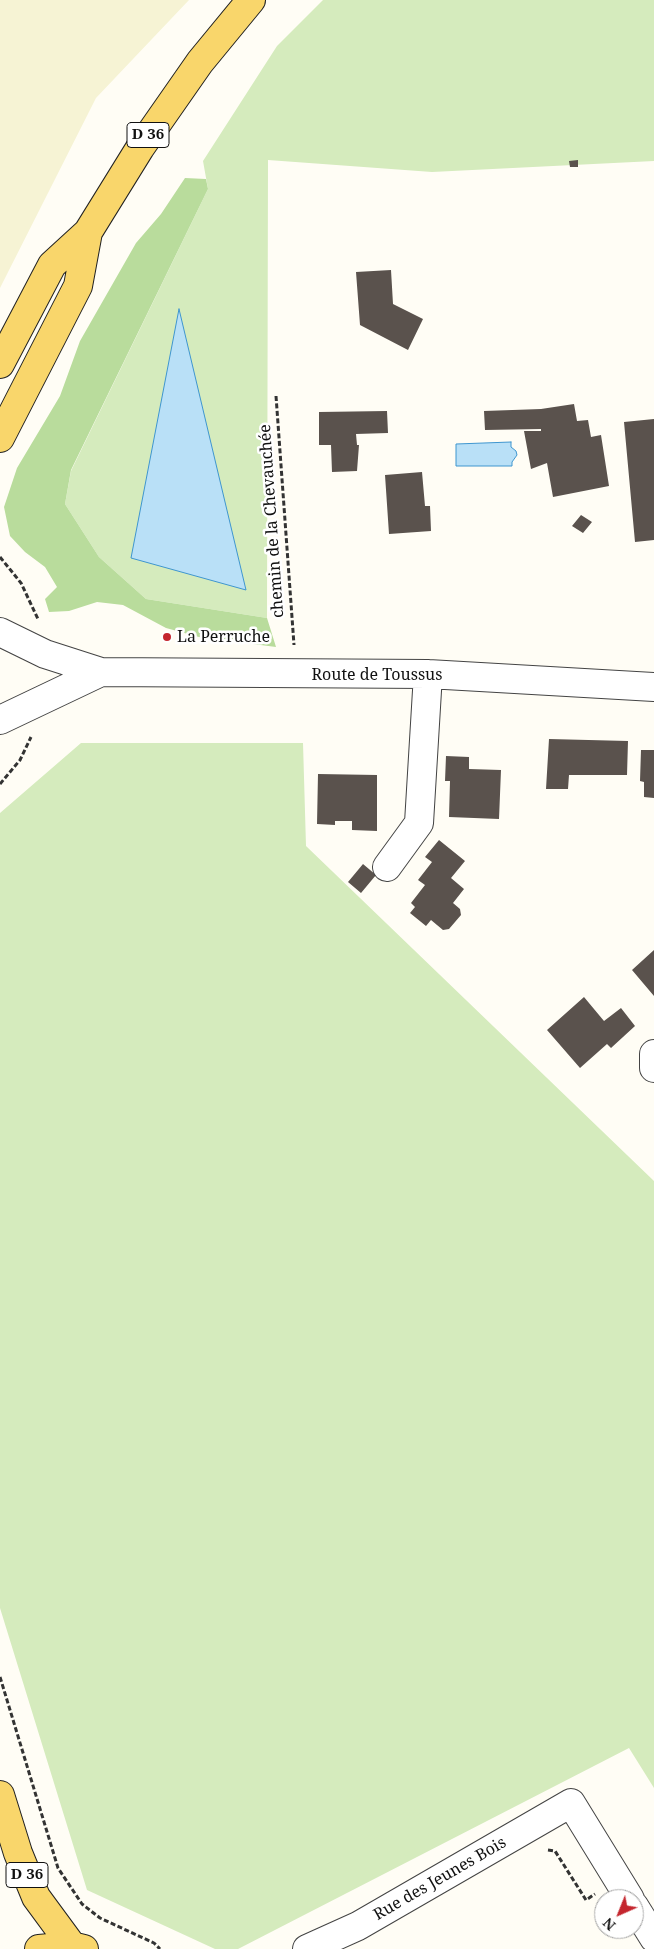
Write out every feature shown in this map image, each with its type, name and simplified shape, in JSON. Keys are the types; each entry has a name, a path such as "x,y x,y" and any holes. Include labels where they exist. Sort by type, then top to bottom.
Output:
{"main road":[{"name":"D 36","path":"0,364 52,265 88,232 140,148 172,101 214,43 251,0"},
{"name":"D 36","path":"0,438 78,286 88,232"},
{"name":"D 36","path":"0,1795 18,1853 36,1897 78,1947"},
{"path":"39,1949 78,1947"}],"street":[{"name":"Route de Toussus","path":"0,632 46,654 101,672 428,674 654,687"},
{"name":"Route de Toussus","path":"0,720 101,672"},
{"path":"387,867 419,823 428,674"},
{"name":"Rue des Jeunes Bois","path":"307,1949 358,1926 571,1803 624,1889"},
{"path":"644,1922 654,1938"}],"path":[{"name":"chemin de la Chevauchée","path":"276,396 296,674"},
{"path":"0,1677 58,1868 82,1904 100,1918 154,1943 160,1949"},
{"path":"544,1850 555,1851 586,1900 594,1894"}],"shaded area":[{"path":"0,0 189,0 96,98 0,288"}],"green space":[{"path":"323,0 654,0 654,161 432,172 268,160 267,618 146,599 99,557 65,504 71,471 208,189 203,161 277,46"},
{"path":"185,178 206,179 208,189 71,470 65,504 99,557 146,599 267,618 276,647 199,637 166,628 123,605 97,602 69,611 49,612 45,599 57,587 45,567 25,552 10,536 4,507 17,468 60,396 80,341 136,243 161,214"},
{"path":"81,743 303,743 306,846 654,1181 654,1788 629,1748 238,1949 215,1949 87,1890 0,1608 0,813"}],"water":[{"path":"179,309 246,590 131,558"},
{"path":"511,442 511,447 516,451 517,455 512,462 512,466 456,466 456,444"}],"building":[{"path":"578,160 578,167 570,167 569,161"},
{"path":"391,270 393,304 423,319 408,350 360,325 356,272"},
{"path":"574,404 577,421 588,420 591,437 601,435 609,486 553,497 547,463 531,469 524,431 541,431 541,429 485,430 484,411 541,409"},
{"path":"387,411 388,433 356,434 357,445 359,445 357,471 332,472 331,445 319,445 319,412"},
{"path":"654,419 654,540 635,542 624,422"},
{"path":"422,472 425,506 430,506 431,531 389,534 385,475"},
{"path":"581,515 592,522 583,533 572,526"},
{"path":"549,739 628,741 627,775 569,775 568,789 546,789"},
{"path":"641,750 654,750 654,798 644,797 644,782 640,781"},
{"path":"446,756 469,757 469,769 501,770 499,819 449,817 450,781 445,781"},
{"path":"318,774 377,775 377,831 352,830 352,821 335,821 335,825 317,824"},
{"path":"439,840 465,861 451,878 464,889 453,903 460,909 461,915 449,929 443,930 431,920 426,926 410,913 415,907 411,903 425,885 418,880 432,862 425,857"},
{"path":"363,864 376,875 361,893 348,882"},
{"path":"654,950 654,996 632,970"},
{"path":"584,997 604,1021 621,1008 635,1026 611,1048 607,1044 580,1068 547,1030"}],"place":[{"name":"La Perruche","path":"167,637"}]}
